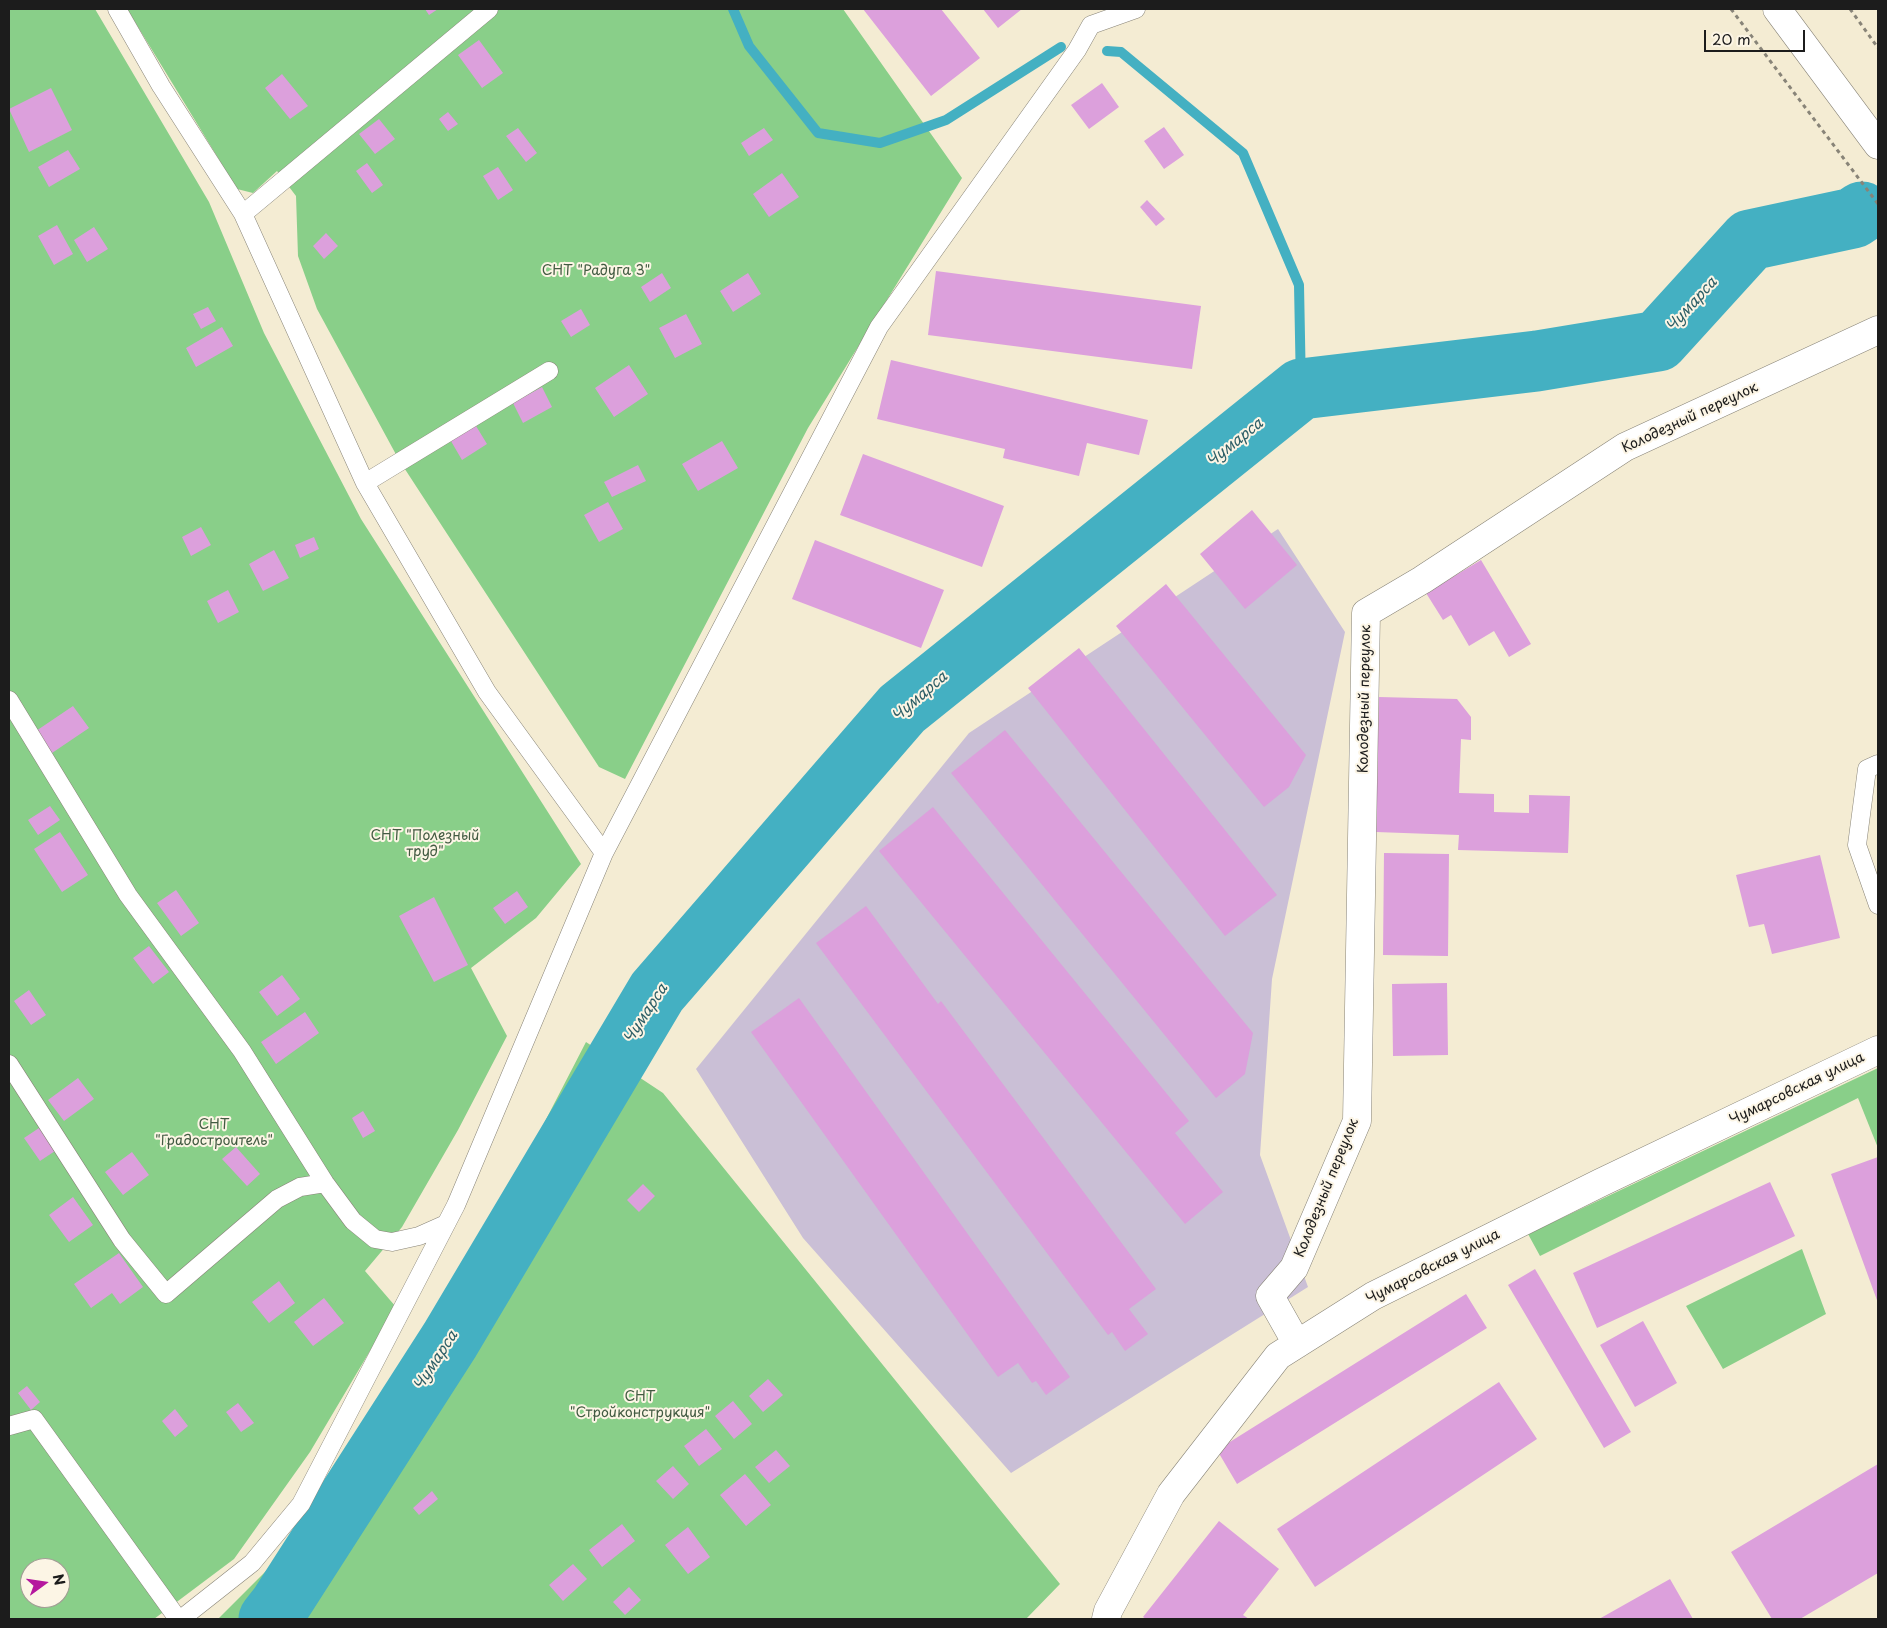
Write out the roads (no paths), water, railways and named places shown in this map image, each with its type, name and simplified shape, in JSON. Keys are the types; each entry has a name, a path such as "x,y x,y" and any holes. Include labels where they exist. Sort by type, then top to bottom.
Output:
{"street":[{"path":"1777,9 1878,145"},
{"name":"Колодезный переулок","path":"1297,1344 1270,1296 1294,1268 1357,1121 1366,613 1422,580 1625,447 1878,330"},
{"name":"Чумарсовская улица","path":"1106,1619 1108,1611 1171,1494 1278,1356 1373,1296 1878,1050"}],"lane":[{"path":"117,9 161,86 243,214 365,483 487,692 604,853"},
{"path":"243,214 489,9"},
{"path":"9,1426 34,1420 180,1619 252,1563 301,1504 460,1196 604,853 879,327 1072,58 1091,25 1136,9"},
{"path":"365,483 549,371"},
{"path":"9,700 128,895 242,1051 325,1183 353,1221 375,1239 392,1242 419,1236 446,1224"},
{"path":"1878,764 1868,769 1857,844 1878,905"},
{"path":"9,1064 122,1240 166,1294 277,1200 300,1188 325,1183"}],"waterway":[{"path":"733,9 749,46 818,133 880,143 946,120 1061,47"},
{"path":"1107,51 1121,52 1243,153 1299,285 1301,389"},
{"name":"Чумарса","path":"269,1619 280,1605 450,1340 657,992 902,709 1301,389 1537,361 1658,341 1750,240 1853,218 1862,212"}],"park label":[{"name":"СНТ \"Радуга 3\"","path":"596,271"},
{"name":"СНТ \"Полезный труд\"","path":"425,844"},
{"name":"СНТ \"Градостроитель\"","path":"214,1134"},
{"name":"СНТ \"Стройконструкция\"","path":"640,1405"}]}
